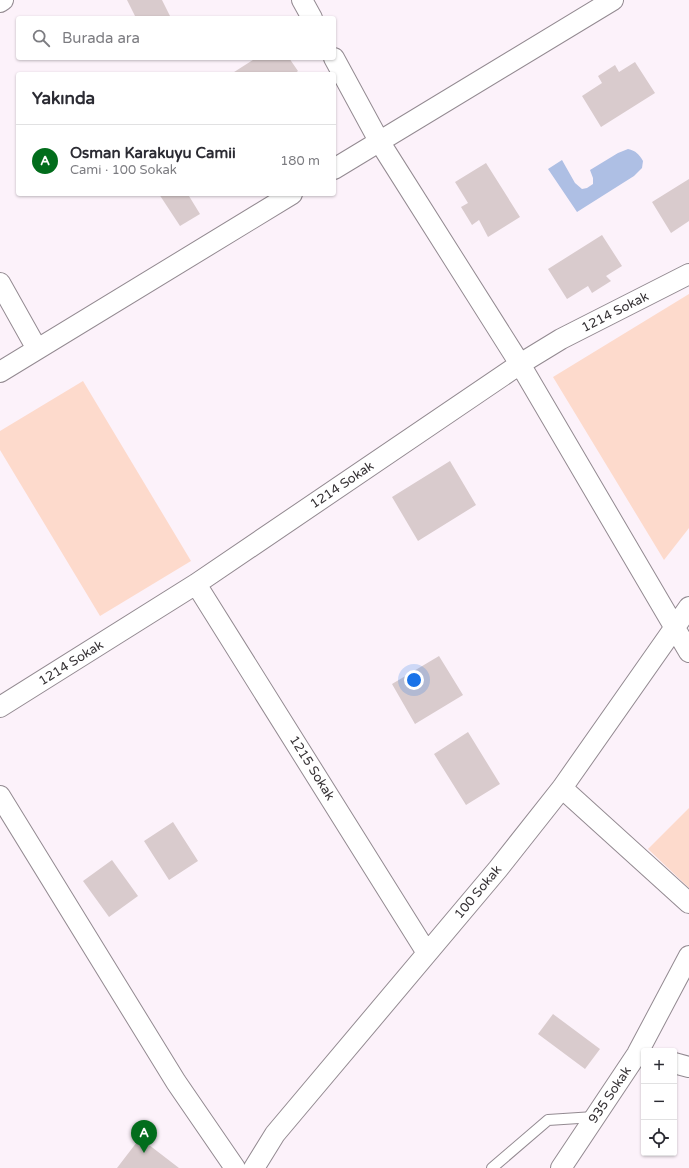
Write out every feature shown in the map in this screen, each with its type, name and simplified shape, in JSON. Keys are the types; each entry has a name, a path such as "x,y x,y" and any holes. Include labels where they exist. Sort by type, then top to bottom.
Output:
{"street":[{"path":"302,0 311,16"},
{"path":"336,168 613,0"},
{"path":"335,60 379,141 520,364 689,652"},
{"path":"0,372 289,196"},
{"name":"1214 Sokak","path":"0,707 196,584 520,364 560,339 689,274"},
{"path":"0,283 37,349"},
{"name":"1215 Sokak","path":"196,584 427,953"},
{"name":"100 Sokak","path":"254,1168 275,1134 498,869 562,788 689,606"},
{"path":"562,788 689,903"},
{"path":"0,796 176,1082 235,1168"},
{"name":"935 Sokak","path":"644,1048 689,956"},
{"name":"935 Sokak","path":"562,1168 594,1117 641,1055"},
{"path":"677,1064 689,1067"}],"lane":[{"path":"492,1168 548,1120 594,1117"}],"shaded area":[{"path":"689,294 689,528 664,560 553,377"},
{"path":"83,381 191,561 100,616 0,450 0,431"},
{"path":"689,808 689,888 648,849"}],"water":[{"path":"628,149 640,156 643,161 642,168 634,176 577,212 548,169 562,160 575,183 582,189 587,188 593,184 593,178 590,170 618,153"}],"building":[{"path":"127,0 162,0 170,16 135,16"},
{"path":"253,60 290,60 298,71 297,72 234,72"},
{"path":"635,62 655,93 601,127 582,96 602,83 598,76 615,65 619,72"},
{"path":"486,163 520,217 488,237 479,220 472,225 461,207 468,203 455,182"},
{"path":"689,179 689,221 671,233 652,202"},
{"path":"160,196 189,196 200,214 180,226"},
{"path":"602,235 622,266 606,276 611,281 592,293 588,286 567,299 548,269"},
{"path":"450,461 476,505 418,541 392,497"},
{"path":"439,656 463,695 415,724 392,684"},
{"path":"468,732 500,784 466,805 434,754"},
{"path":"173,822 198,861 169,880 144,841"},
{"path":"112,860 138,896 109,917 83,881"},
{"path":"553,1014 600,1049 585,1069 538,1034"},
{"path":"140,1138 179,1168 117,1168"}],"place":[{"name":"Osman Karakuyu Camii","path":"144,1153"}]}
